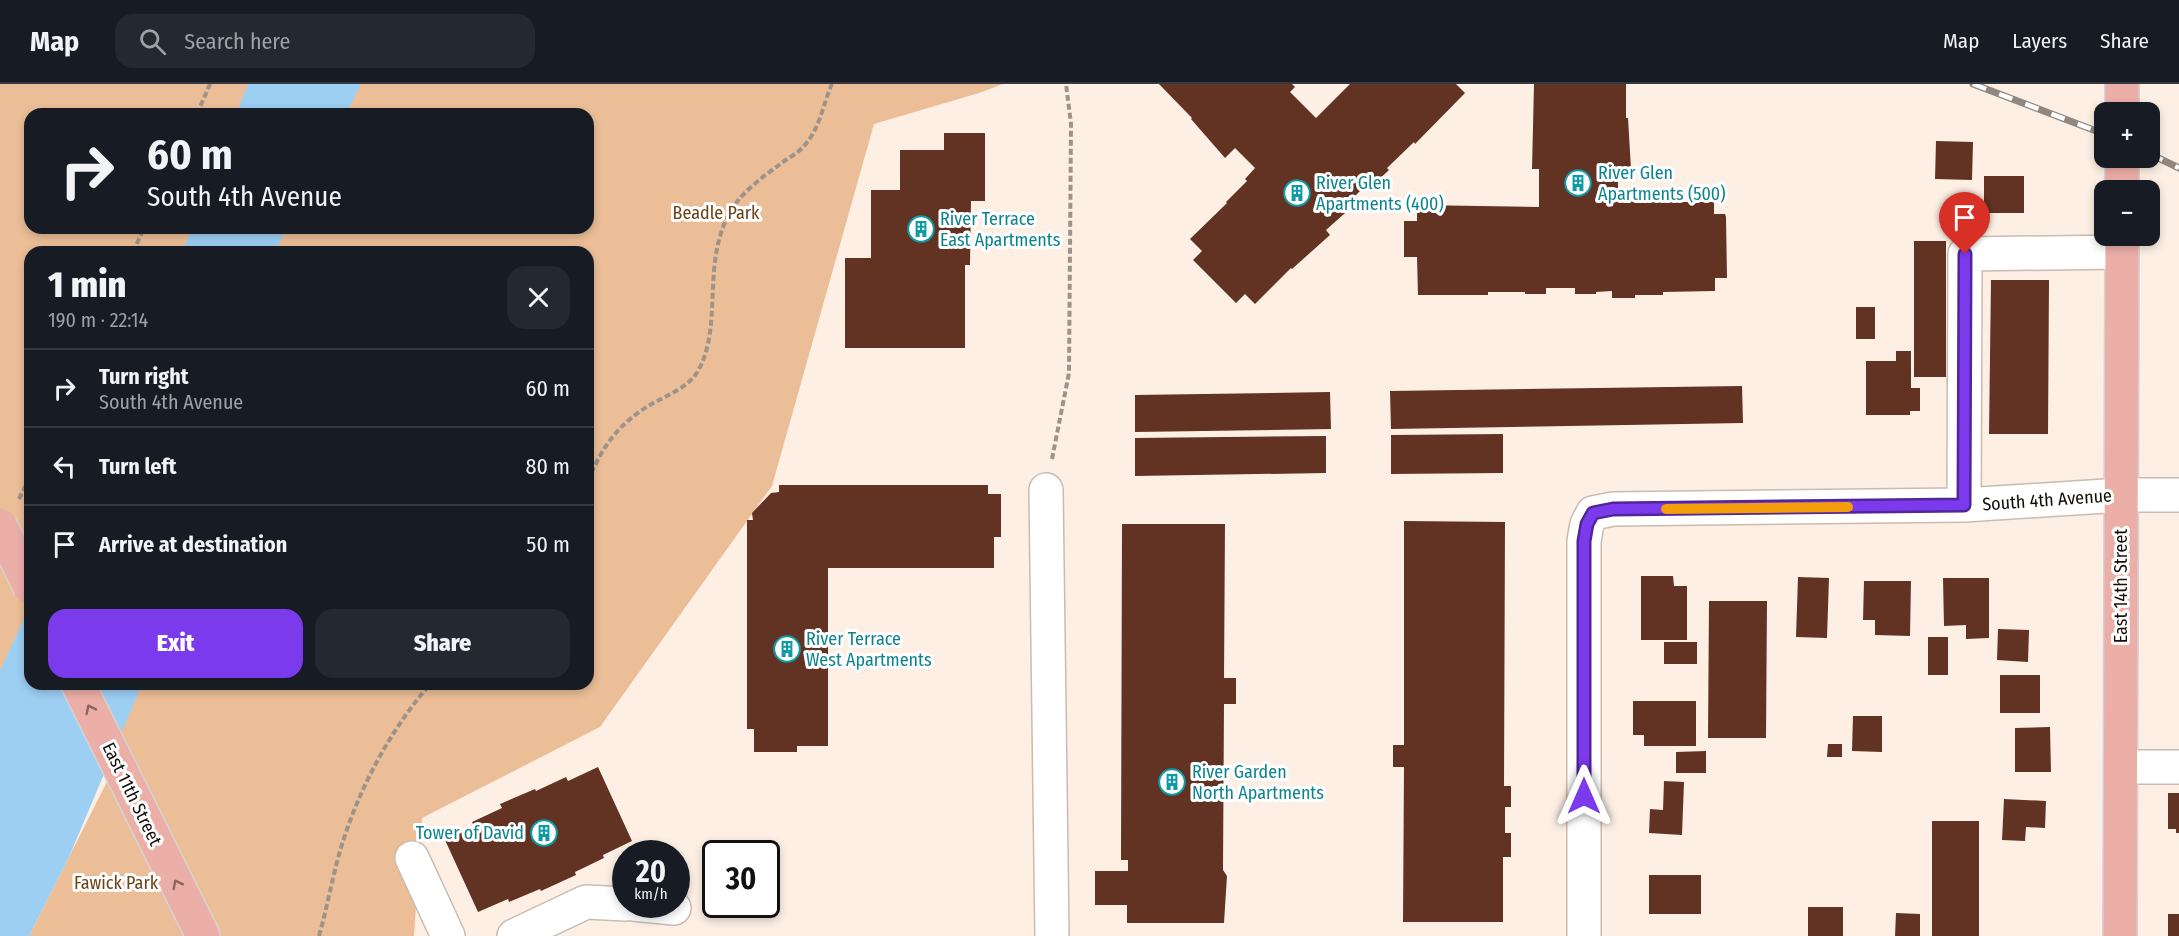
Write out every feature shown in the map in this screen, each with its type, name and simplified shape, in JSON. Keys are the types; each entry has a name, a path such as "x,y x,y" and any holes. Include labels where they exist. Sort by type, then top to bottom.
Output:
{"main road":[{"path":"2122,84 2122,102"},
{"name":"East 14th Street","path":"2120,936 2122,246"},
{"path":"0,525 24,575"},
{"name":"East 11th Street","path":"81,690 203,936"}],"street":[{"path":"1964,505 1965,254 2094,246"},
{"path":"1046,490 1052,936"},
{"name":"South 4th Avenue","path":"1584,936 1584,541 1587,524 1593,513 1613,509 1964,505 2121,495 2179,495"},
{"path":"2121,767 2179,767"},
{"path":"412,858 448,936"},
{"path":"514,936 586,902 612,903"}],"path":[{"path":"200,108 210,84"},
{"path":"594,466 609,440 626,422 683,387 697,373 707,350 714,263 719,236 729,213 749,190 801,149 820,120 832,84"},
{"path":"1046,490 1069,373 1071,124 1066,84"},
{"path":"319,936 340,851 355,809 391,736 425,690"}],"green space":[{"name":"Beadle Park","path":"0,84 1003,84 874,124 772,486 600,727 422,818 414,936 29,936 117,762 81,690 594,690 594,246 24,246 24,637 0,679"}],"water":[{"path":"248,84 361,84 349,108 238,108"},
{"path":"190,234 284,234 277,246 184,246"},
{"path":"24,618 24,690 139,690 69,857 29,936 0,936 0,671"}],"building":[{"name":"River Glen Apartments (400)","path":"1159,84 1292,84 1295,87 1290,92 1316,118 1350,84 1456,84 1465,93 1415,144 1414,142 1387,168 1389,170 1374,184 1371,180 1350,201 1354,205 1326,230 1330,235 1291,268 1255,304 1245,294 1236,303 1193,260 1202,251 1190,239 1227,203 1247,181 1245,179 1255,168 1235,148 1225,158 1192,118"},
{"name":"River Glen Apartments (500)","path":"1534,84 1626,84 1626,118 1628,118 1631,169 1618,169 1618,197 1633,197 1633,201 1714,202 1714,214 1725,214 1726,217 1727,278 1715,278 1715,291 1663,292 1663,295 1635,295 1635,298 1612,298 1612,291 1575,294 1575,288 1546,288 1546,294 1488,292 1488,295 1418,295 1417,257 1404,257 1404,221 1417,221 1417,205 1539,207 1539,169 1532,169"},
{"name":"River Terrace East Apartments","path":"944,133 985,133 985,201 971,201 970,265 965,265 965,348 845,348 845,258 871,258 871,190 900,190 900,150 944,150"},
{"path":"1936,141 1973,142 1972,180 1935,179"},
{"path":"1984,176 2024,176 2024,213 1984,213"},
{"path":"1914,241 1946,241 1946,377 1914,377"},
{"path":"1991,280 2049,280 2048,434 1989,434"},
{"path":"1856,307 1875,307 1875,339 1856,339"},
{"path":"1896,351 1911,351 1911,388 1920,388 1920,411 1910,411 1910,415 1866,415 1866,361 1896,361"},
{"path":"1742,386 1743,423 1391,429 1390,391"},
{"path":"1330,392 1331,429 1135,432 1135,395"},
{"path":"1503,434 1503,473 1391,474 1391,435"},
{"path":"1326,436 1326,473 1135,476 1135,438"},
{"name":"River Terrace West Apartments","path":"779,485 988,485 988,494 1001,494 1001,537 994,537 994,568 828,568 828,746 797,746 797,752 754,752 754,729 747,729 747,520 753,520 752,513 771,493 779,492"},
{"path":"1404,521 1505,522 1504,786 1511,786 1511,807 1505,807 1505,833 1511,833 1511,857 1503,857 1503,922 1403,922 1404,767 1393,767 1393,745 1404,745"},
{"name":"River Garden North Apartments","path":"1122,524 1225,524 1224,678 1236,678 1236,704 1224,704 1223,870 1227,876 1224,923 1127,923 1127,905 1095,905 1095,871 1128,871 1128,860 1121,860"},
{"path":"1641,576 1673,576 1674,586 1687,586 1687,640 1641,640"},
{"path":"1798,577 1829,578 1827,638 1796,637"},
{"path":"1943,578 1989,578 1989,638 1966,639 1966,625 1944,626"},
{"path":"1864,581 1911,581 1910,636 1875,635 1875,620 1863,620"},
{"path":"1709,601 1767,601 1766,738 1708,738"},
{"path":"1998,629 2029,630 2028,662 1997,660"},
{"path":"1928,637 1948,637 1948,675 1928,675"},
{"path":"1664,642 1697,642 1697,664 1664,664"},
{"path":"2000,675 2040,675 2040,713 2000,713"},
{"path":"1633,701 1696,701 1696,746 1644,746 1644,735 1633,735"},
{"path":"1853,716 1882,716 1882,752 1852,751"},
{"path":"2050,727 2051,772 2015,772 2015,728"},
{"path":"1828,744 1842,744 1842,757 1827,757"},
{"path":"1706,751 1706,773 1676,773 1676,752"},
{"name":"Tower of David","path":"598,767 632,840 612,840 612,851 603,855 604,858 575,872 576,875 541,891 540,889 509,902 508,899 478,912 445,840 474,826 472,822 502,808 500,804 566,777 568,781"},
{"path":"1664,781 1684,782 1682,835 1649,833 1650,809 1663,810"},
{"path":"2168,793 2179,793 2179,833 2176,833 2176,829 2168,829"},
{"path":"2004,799 2046,801 2045,828 2026,827 2025,841 2002,840"},
{"path":"1932,821 1979,821 1979,936 1932,936"},
{"path":"1649,875 1701,875 1701,914 1649,914"},
{"path":"1808,907 1843,907 1843,936 1808,936"},
{"path":"1896,913 1920,914 1920,936 1895,936"},
{"path":"2168,914 2179,914 2179,936 2168,936"}],"railway":[{"path":"1973,84 2094,130"},
{"path":"2160,159 2179,168"}],"slow traffic":[{"path":"1666,509 1848,507"}],"place":[{"name":"River Glen Apartments (500)","path":"1578,183"},
{"name":"River Glen Apartments (400)","path":"1297,193"},
{"name":"River Terrace East Apartments","path":"921,229"},
{"name":"River Terrace West Apartments","path":"787,649"},
{"name":"River Garden North Apartments","path":"1172,782"},
{"name":"Tower of David","path":"544,833"}],"route":[{"path":"1584,796 1584,541 1587,524 1593,513 1613,509 1964,505 1965,254"}],"park label":[{"name":"Fawick Park","path":"116,883"}]}
